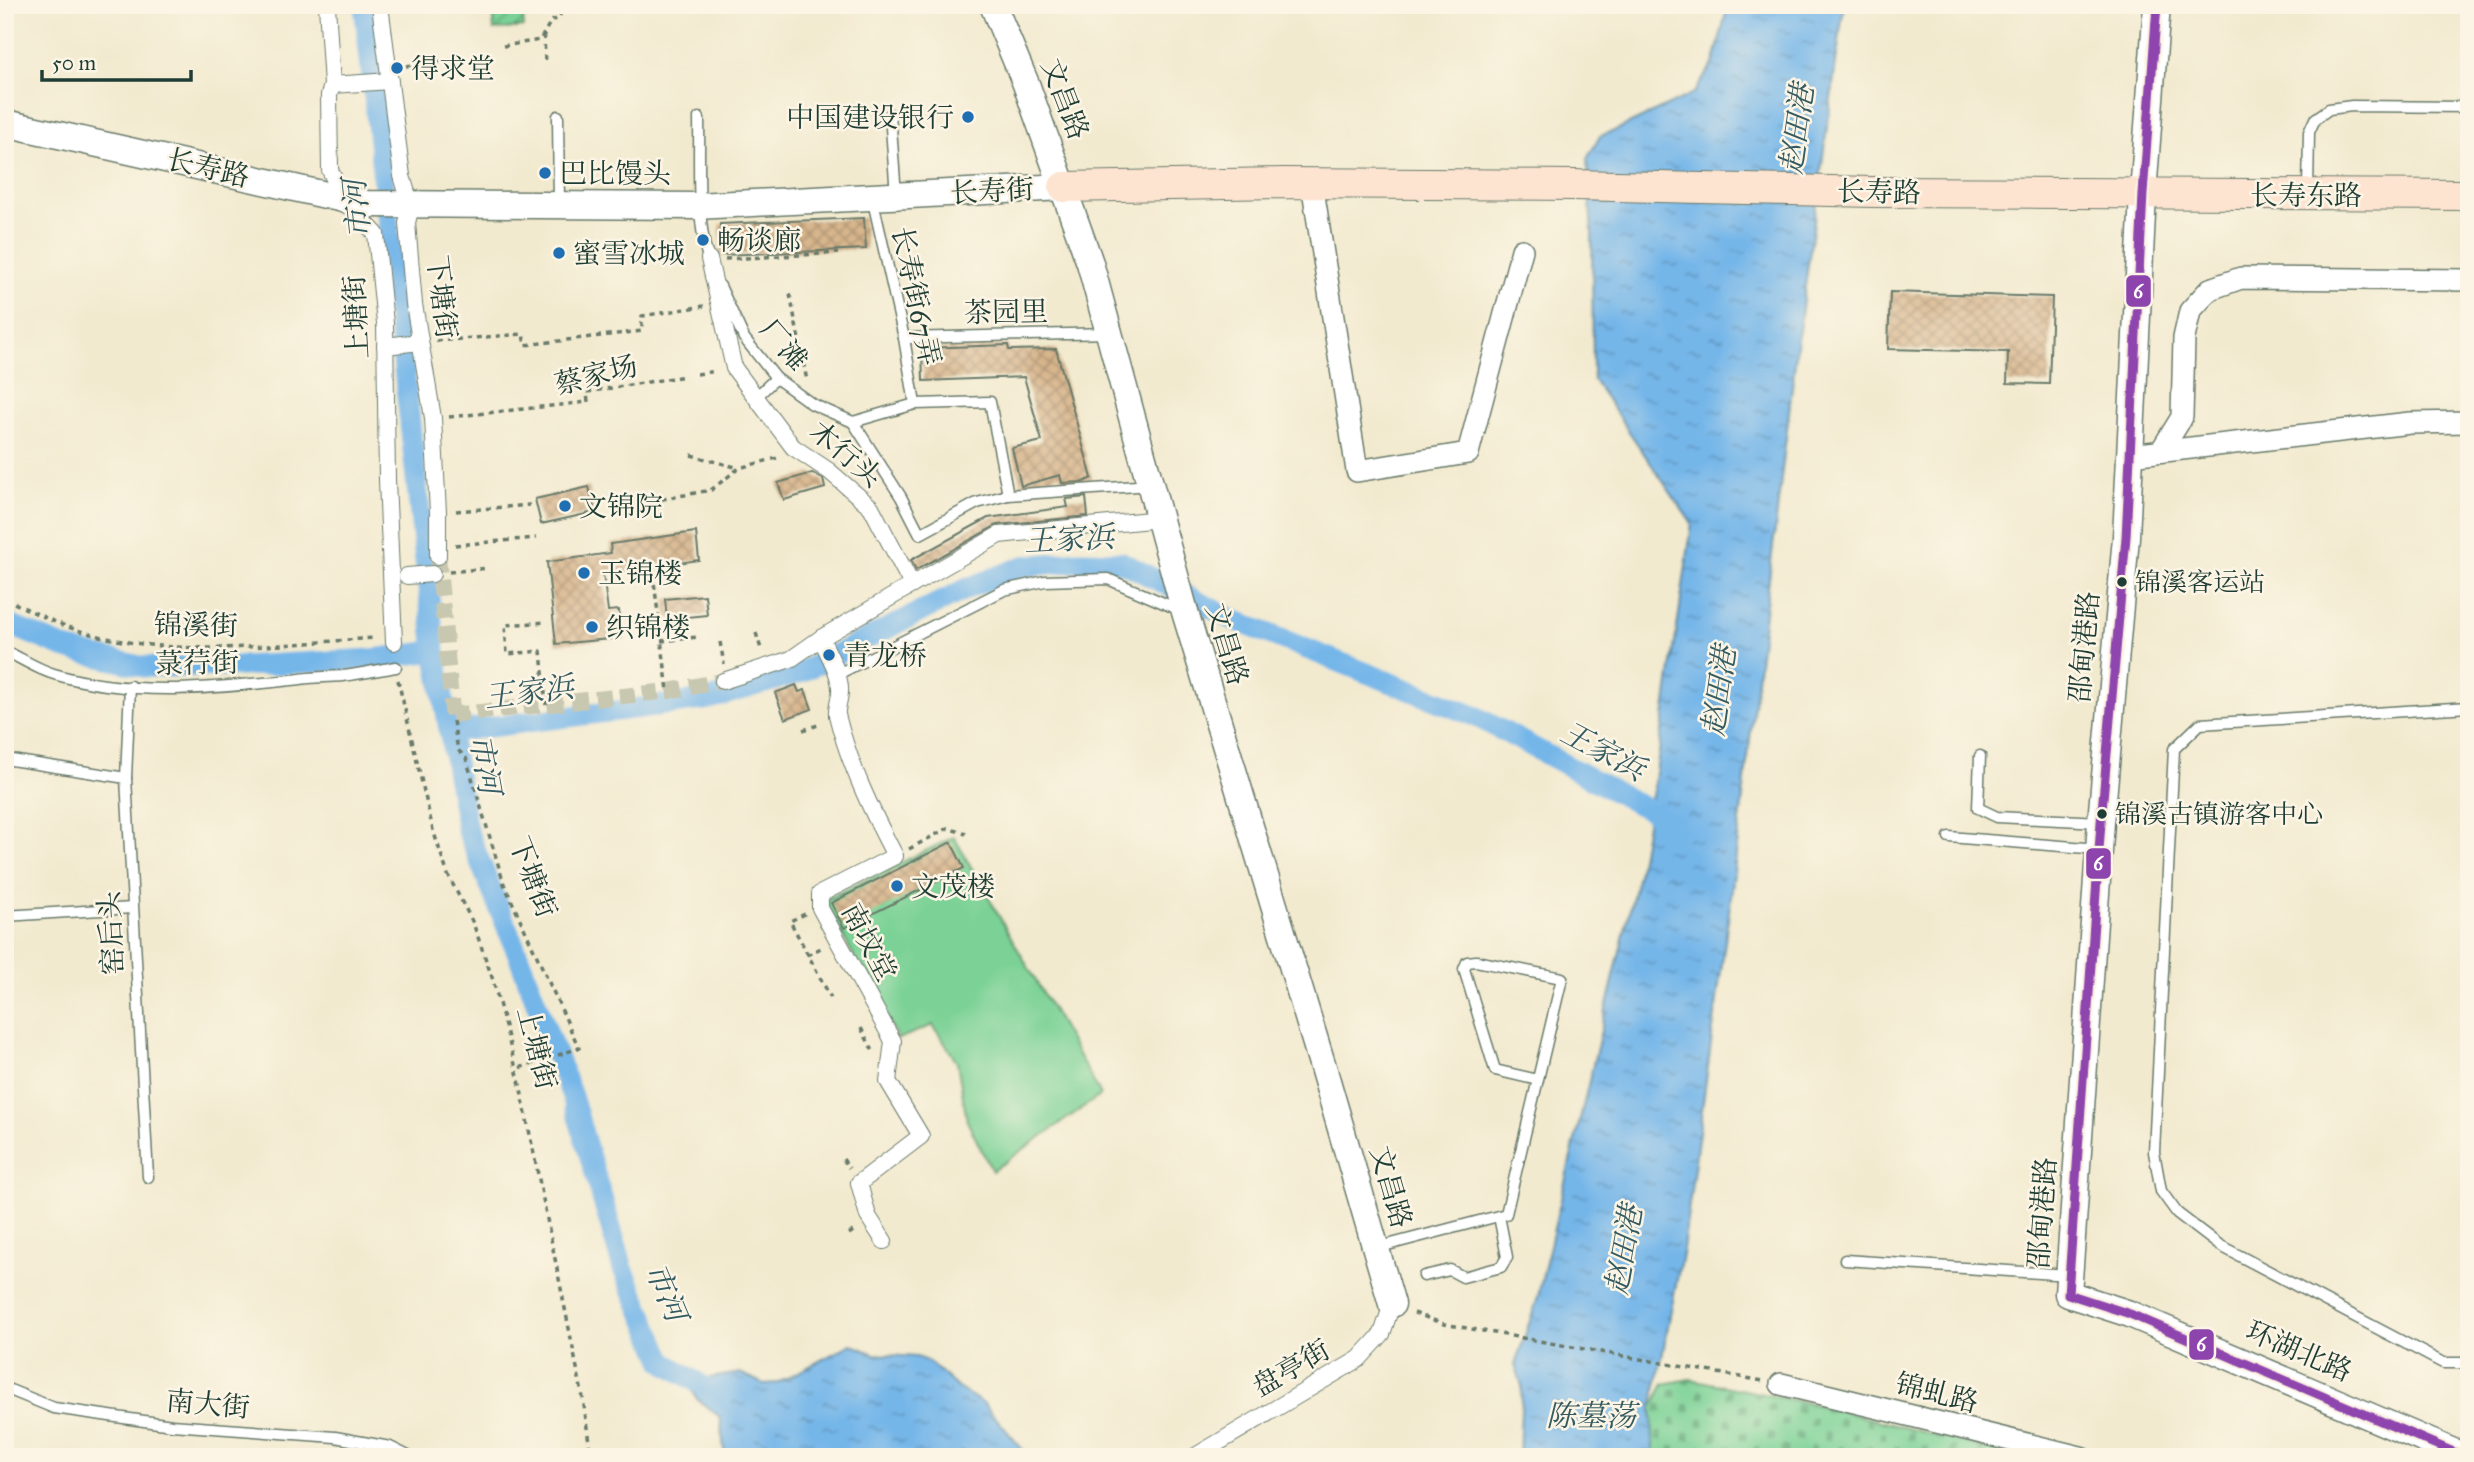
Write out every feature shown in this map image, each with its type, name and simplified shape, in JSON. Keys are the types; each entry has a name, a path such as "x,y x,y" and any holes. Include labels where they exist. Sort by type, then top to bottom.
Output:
{"main road":[{"name":"长寿街","path":"1064,187 1312,183 1573,185"},
{"name":"长寿路","path":"1573,185 1872,192 2143,194"},
{"name":"长寿东路","path":"2143,194 2469,195"}],"street":[{"name":"上塘街","path":"327,5 332,85 329,95 330,170 376,234 389,346 387,480 394,639"},
{"name":"下塘街","path":"380,5 387,77 402,176 411,206 407,223 415,343 433,418 438,551"},
{"name":"文昌路","path":"992,5 1026,84 1090,263 1170,561 1392,1304"},
{"name":"邵甸港路","path":"2069,1285 2101,822 2126,537 2143,194 2157,5"},
{"path":"332,85 359,85 387,77"},
{"name":"长寿路","path":"5,123 355,202 411,206"},
{"path":"1312,183 1357,471 1468,453 1522,250"},
{"name":"长寿街","path":"411,206 700,205 1064,187"},
{"name":"木行头","path":"709,260 734,368 793,447 829,471 870,507 912,585"},
{"path":"2161,451 2182,417 2184,338 2190,311 2210,289 2241,278 2469,280"},
{"path":"389,346 415,343"},
{"path":"2130,455 2410,423 2469,422"},
{"path":"723,681 791,659 999,535 1160,519"},
{"path":"407,576 435,573"},
{"path":"823,642 836,671 840,689 837,715 869,807 895,856"},
{"name":"南坟堂","path":"884,1241 869,1216 859,1183 921,1136 888,1080 893,1041 820,908 820,894 895,856"},
{"name":"环湖北路","path":"2069,1285 2130,1314 2465,1457"},
{"name":"盘亭街","path":"1194,1457 1359,1359 1382,1334 1392,1304"},
{"name":"锦虬路","path":"1781,1384 2080,1457"}],"lane":[{"path":"2308,195 2309,132 2315,119 2329,109 2352,106 2469,107"},
{"name":"长寿街67弄","path":"890,114 884,196 915,404"},
{"path":"558,117 559,206"},
{"name":"厂滩","path":"699,118 700,205 709,260 744,338 776,378 812,404 853,422"},
{"name":"茶园里","path":"904,338 1109,333"},
{"path":"756,397 776,378"},
{"path":"1008,495 990,402 915,404 853,422 901,497 920,534 977,503 1008,495 1151,485"},
{"path":"836,671 1004,590 1045,581 1108,579 1185,612"},
{"name":"菉荇街","path":"5,651 52,673 97,683 194,689 345,676 396,667"},
{"name":"窑后头","path":"130,686 126,778 148,1177"},
{"path":"2468,1365 2443,1363 2219,1245 2177,1213 2161,1191 2154,1152 2174,749 2200,724 2469,707"},
{"path":"1980,756 1978,808 1997,817 2101,822"},
{"path":"5,759 126,778"},
{"path":"1949,837 2099,849"},
{"path":"5,916 132,908"},
{"path":"1376,1248 1506,1214 1538,1080 1562,978 1476,961 1467,962 1464,970 1495,1070 1538,1080"},
{"path":"1424,1276 1450,1270 1463,1277 1501,1267 1507,1257 1499,1216"},
{"path":"1845,1260 2069,1285"},
{"name":"南大街","path":"5,1388 54,1408 172,1425 335,1437 410,1457"}],"path":[{"path":"503,46 540,40 551,21 559,18 563,5"},
{"path":"544,33 545,61"},
{"path":"387,77 466,58"},
{"path":"709,260 838,253"},
{"path":"790,294 812,404"},
{"path":"415,343 523,334 524,345 642,331 642,316 719,304"},
{"name":"蔡家场","path":"433,418 588,402 587,392 685,376"},
{"path":"642,503 711,490 740,468 800,452"},
{"path":"691,455 726,462 740,468"},
{"path":"438,513 530,505"},
{"path":"438,551 536,538"},
{"path":"435,573 488,568"},
{"path":"653,574 667,691"},
{"name":"锦溪街","path":"5,599 75,629 128,641 183,649 394,639"},
{"path":"546,705 541,651 507,654 505,625 547,622"},
{"path":"661,641 699,637"},
{"name":"上塘街","path":"396,667 433,830 448,875 473,923 489,968 516,1069 583,1398 591,1457"},
{"name":"下塘街","path":"453,721 455,742 466,758 504,884 579,1048 516,1069"},
{"path":"895,856 948,828 966,834"},
{"path":"790,921 831,998"},
{"path":"1392,1304 1444,1324 1781,1384"}],"green space":[{"path":"492,5 522,5 524,27 494,30"},
{"path":"954,837 1101,1095 992,1171 967,1121 957,1062 933,1025 898,1039 824,900"},
{"path":"1690,1379 1817,1405 2021,1457 1653,1457 1652,1408 1664,1384"}],"water":[{"path":"1728,5 1844,5 1798,337 1731,897 1683,1249 1652,1408 1653,1457 1519,1457 1522,1386 1515,1365 1537,1300 1638,875 1656,773 1692,524 1593,379 1592,233 1587,159 1600,136 1694,93 1714,62"},
{"path":"851,1344 874,1354 917,1357 929,1362 958,1388 984,1404 1029,1457 725,1457 720,1417 697,1399 689,1384 693,1378 740,1373 764,1384 778,1383"}],"building":[{"path":"864,218 866,249 721,255 720,224"},
{"path":"1890,292 2052,297 2049,384 2007,383 2008,352 1888,349"},
{"path":"1008,345 1009,350 1056,349 1092,478 1084,482 1062,483 1060,475 1021,486 1012,448 1042,441 1024,377 923,381 922,348"},
{"path":"812,473 823,479 825,488 784,500 778,483"},
{"name":"文锦院","path":"589,487 595,512 541,524 535,499"},
{"path":"1086,497 1088,516 997,525 916,570 911,560 988,518 1068,507 1066,499"},
{"path":"696,532 699,560 603,574 608,611 619,610 621,638 556,644 547,562 611,553 610,544"},
{"path":"705,595 707,615 667,619 665,599"},
{"path":"796,685 799,692 805,690 812,709 785,719 775,693"},
{"name":"文茂楼","path":"951,842 964,868 844,928 831,903"}],"waterway":[{"name":"王家浜","path":"364,5 435,651 467,830 572,1096 623,1269 664,1362 715,1393"},
{"name":"王家浜","path":"449,732 710,699 799,673 968,588 1024,566 1081,561 1122,562 1234,620 1477,717 1673,823"},
{"path":"5,623 70,650 144,667 241,666 373,659 435,651"}],"tunnel":[{"path":"438,556 453,721"},
{"path":"452,715 668,691 723,681"}],"transit line":[{"name":"6","path":"2157,5 2143,194 2126,537 2101,822 2068,1294 2130,1314 2465,1457"}],"place":[{"name":"得求堂","path":"397,68"},
{"name":"中国建设银行","path":"968,117"},
{"name":"巴比馒头","path":"545,173"},
{"name":"畅谈廊","path":"703,240"},
{"name":"蜜雪冰城","path":"559,253"},
{"name":"文锦院","path":"565,506"},
{"name":"玉锦楼","path":"584,573"},
{"name":"锦溪客运站","path":"2122,582"},
{"name":"织锦楼","path":"592,627"},
{"name":"青龙桥","path":"829,655"},
{"name":"锦溪古镇游客中心","path":"2102,814"},
{"name":"文茂楼","path":"897,886"}],"water label":[{"name":"赵田港","path":"1797,129"},
{"name":"市河","path":"357,209"},
{"name":"赵田港","path":"1719,691"},
{"name":"市河","path":"485,764"},
{"name":"赵田港","path":"1624,1250"},
{"name":"市河","path":"666,1292"},
{"name":"陈墓荡","path":"1591,1416"}]}
